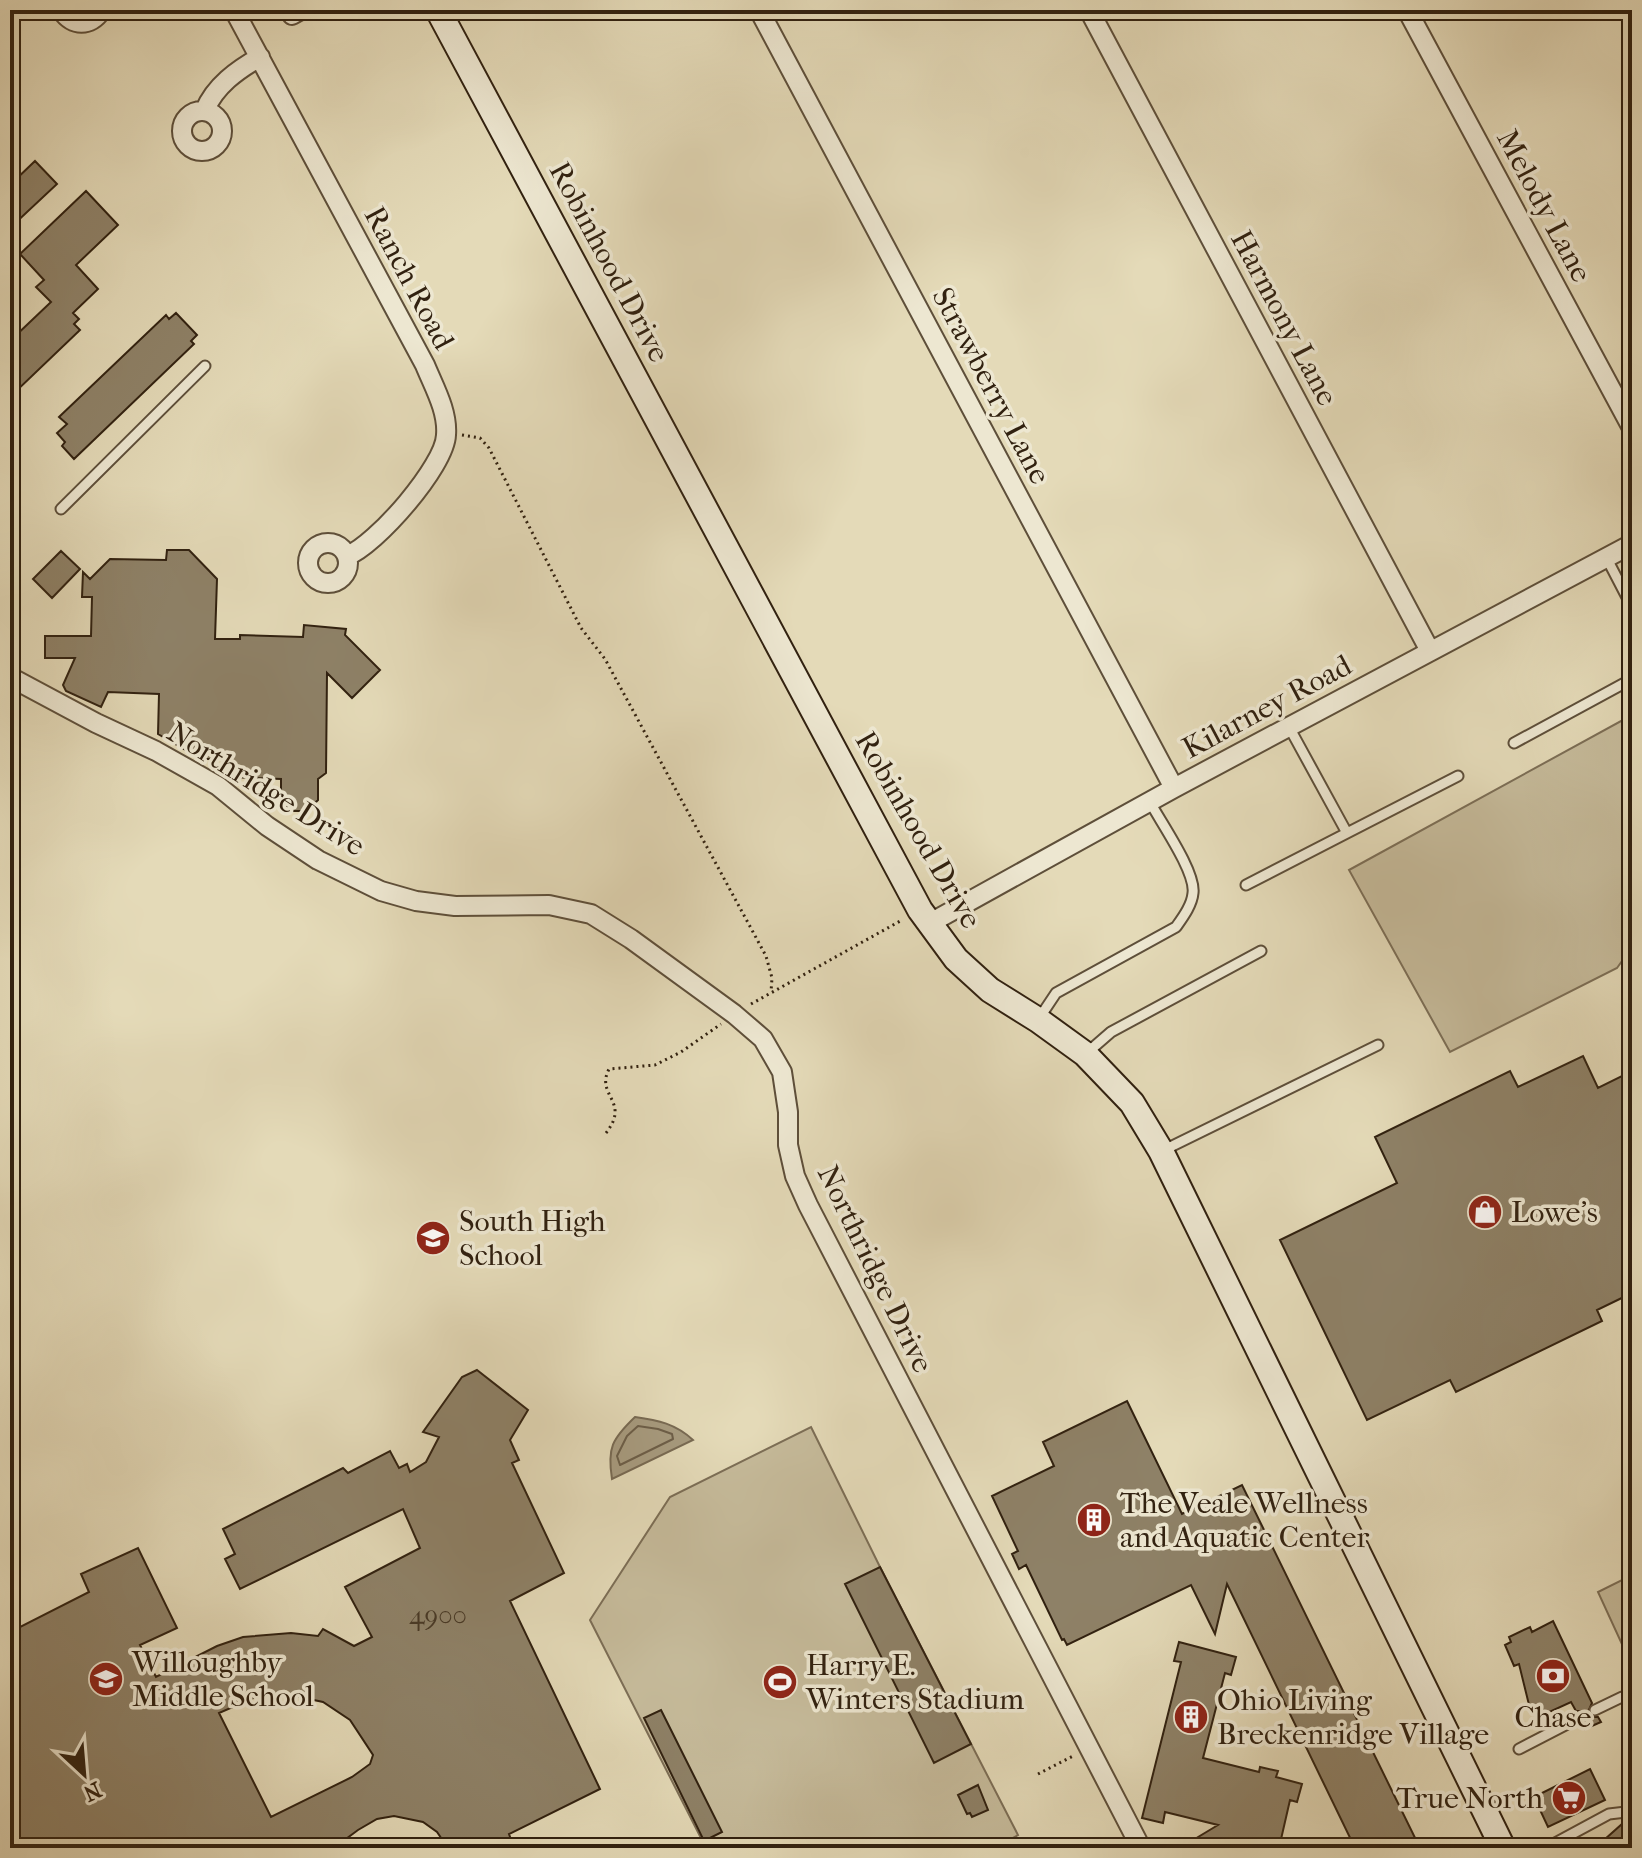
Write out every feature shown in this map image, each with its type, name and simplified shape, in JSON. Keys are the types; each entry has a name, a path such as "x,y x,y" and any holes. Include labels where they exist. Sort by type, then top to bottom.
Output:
{"street":[{"path":"61,10 70,20 78,23 95,19 102,10"},
{"name":"Ranch Road","path":"234,10 425,365 445,417 446,435"},
{"name":"Robinhood Drive","path":"438,10 905,882 930,923 956,959 990,990 1085,1054 1132,1103 1161,1151 1503,1848"},
{"name":"Strawberry Lane","path":"759,10 1174,788"},
{"name":"Harmony Lane","path":"1089,10 1430,651"},
{"name":"Melody Lane","path":"1407,10 1632,428"},
{"path":"205,110 210,98 225,81 260,57"},
{"path":"347,556 360,551 384,529 433,470 446,435"},
{"name":"Kilarney Road","path":"930,923 1174,788 1632,544"},
{"name":"Northridge Drive","path":"10,677 218,786 267,826 318,860 381,891 416,901 455,906 549,905 591,914 734,1014 763,1039 782,1072 788,1112 788,1145 795,1176 808,1205 1141,1848"}],"lane":[{"path":"61,509 205,366"},
{"path":"1606,557 1632,607"},
{"path":"1514,743 1632,679"},
{"path":"1289,727 1347,833"},
{"path":"1246,885 1458,776"},
{"path":"1038,1020 1056,993 1176,927 1186,911 1194,892 1190,876 1150,802"},
{"path":"1085,1054 1111,1032 1261,951"},
{"path":"1161,1151 1378,1045"},
{"path":"1595,1710 1622,1697"},
{"path":"1519,1749 1579,1718"},
{"path":"1546,1848 1609,1814 1626,1812 1632,1819"}],"path":[{"path":"446,435 480,438 489,448 581,628 605,659 766,956 772,978 771,992"},
{"path":"1038,1774 1089,1748"}],"shaded area":[{"path":"1632,715 1632,951 1617,968 1450,1052 1349,870"},
{"name":"Harry E. Winters Stadium","path":"811,1427 1018,1835 995,1848 706,1848 590,1620 670,1497"},
{"path":"1632,1575 1632,1650 1626,1653 1598,1592"}],"water":[{"path":"635,1417 666,1424 693,1440 612,1479 610,1459 613,1445"}],"building":[{"path":"35,161 57,184 10,228 10,185"},
{"path":"86,191 118,225 76,265 98,289 73,313 79,319 74,324 80,330 10,397 10,341 51,302 36,287 44,280 20,254"},
{"path":"176,313 197,335 191,341 194,344 74,459 62,446 65,442 57,433 67,424 59,417 166,315 169,319"},
{"path":"167,550 189,550 217,579 215,639 240,639 240,635 303,637 304,625 346,629 345,635 380,670 352,698 327,673 326,773 318,779 318,800 307,811 292,811 281,800 281,779 227,777 223,773 223,759 201,759 158,734 159,694 108,692 101,707 66,691 63,685 75,658 45,658 45,636 91,636 92,597 82,597 83,572 90,579 110,559 166,560"},
{"path":"61,551 80,569 52,598 33,579"},
{"name":"Lowe's","path":"1583,1056 1598,1088 1632,1071 1632,1293 1597,1310 1602,1321 1456,1392 1450,1380 1367,1420 1280,1240 1397,1183 1375,1137 1510,1071 1518,1087"},
{"path":"477,1370 528,1410 510,1440 519,1460 512,1463 564,1573 510,1601 600,1789 509,1834 514,1848 448,1848 437,1832 423,1822 394,1816 377,1819 358,1830 346,1839 341,1848 10,1848 10,1632 89,1592 81,1574 138,1548 177,1628 140,1645 156,1677 217,1646 243,1637 291,1633 318,1636 323,1629 354,1646 372,1637 345,1587 420,1548 403,1509 240,1589 225,1559 235,1554 223,1529 343,1468 348,1473 390,1451 399,1468 407,1464 410,1472 426,1462 439,1437 423,1432 462,1377","holes":["281,1693 323,1702 350,1720 373,1755 370,1764 352,1777 271,1817 219,1713 256,1697"]},
{"path":"1127,1401 1182,1514 1242,1485 1420,1848 1355,1848 1227,1584 1215,1634 1191,1585 1067,1645 1062,1640 1026,1565 1019,1569 1012,1554 1018,1551 992,1496 1054,1466 1043,1442"},
{"path":"880,1567 971,1744 934,1763 845,1584"},
{"name":"Chase","path":"1553,1621 1592,1703 1588,1712 1601,1722 1585,1729 1582,1725 1586,1715 1576,1711 1571,1702 1545,1714 1542,1708 1531,1713 1519,1664 1514,1666 1505,1645 1511,1642 1509,1637 1530,1627 1532,1632"},
{"name":"Ohio Living Breckenridge Village","path":"1179,1642 1236,1657 1231,1675 1225,1673 1203,1758 1259,1772 1260,1767 1278,1771 1276,1777 1302,1784 1297,1802 1290,1800 1279,1848 1180,1848 1218,1825 1165,1812 1163,1823 1142,1818 1181,1662 1174,1661"},
{"path":"661,1710 722,1832 704,1841 644,1718"},
{"name":"True North","path":"1590,1769 1605,1800 1548,1827 1534,1797"},
{"path":"978,1785 988,1810 972,1817 970,1813 967,1814 958,1795"},
{"path":"1622,1824 1632,1835 1632,1844 1627,1848 1595,1848"}],"place":[{"name":"Lowe's","path":"1485,1212"},
{"name":"South High School","path":"433,1238"},
{"name":"The Veale Wellness and Aquatic Center","path":"1094,1520"},
{"name":"Chase","path":"1553,1676"},
{"name":"Willoughby Middle School","path":"106,1679"},
{"name":"Harry E. Winters Stadium","path":"780,1682"},
{"name":"Ohio Living Breckenridge Village","path":"1191,1717"},
{"name":"True North","path":"1569,1798"}]}
